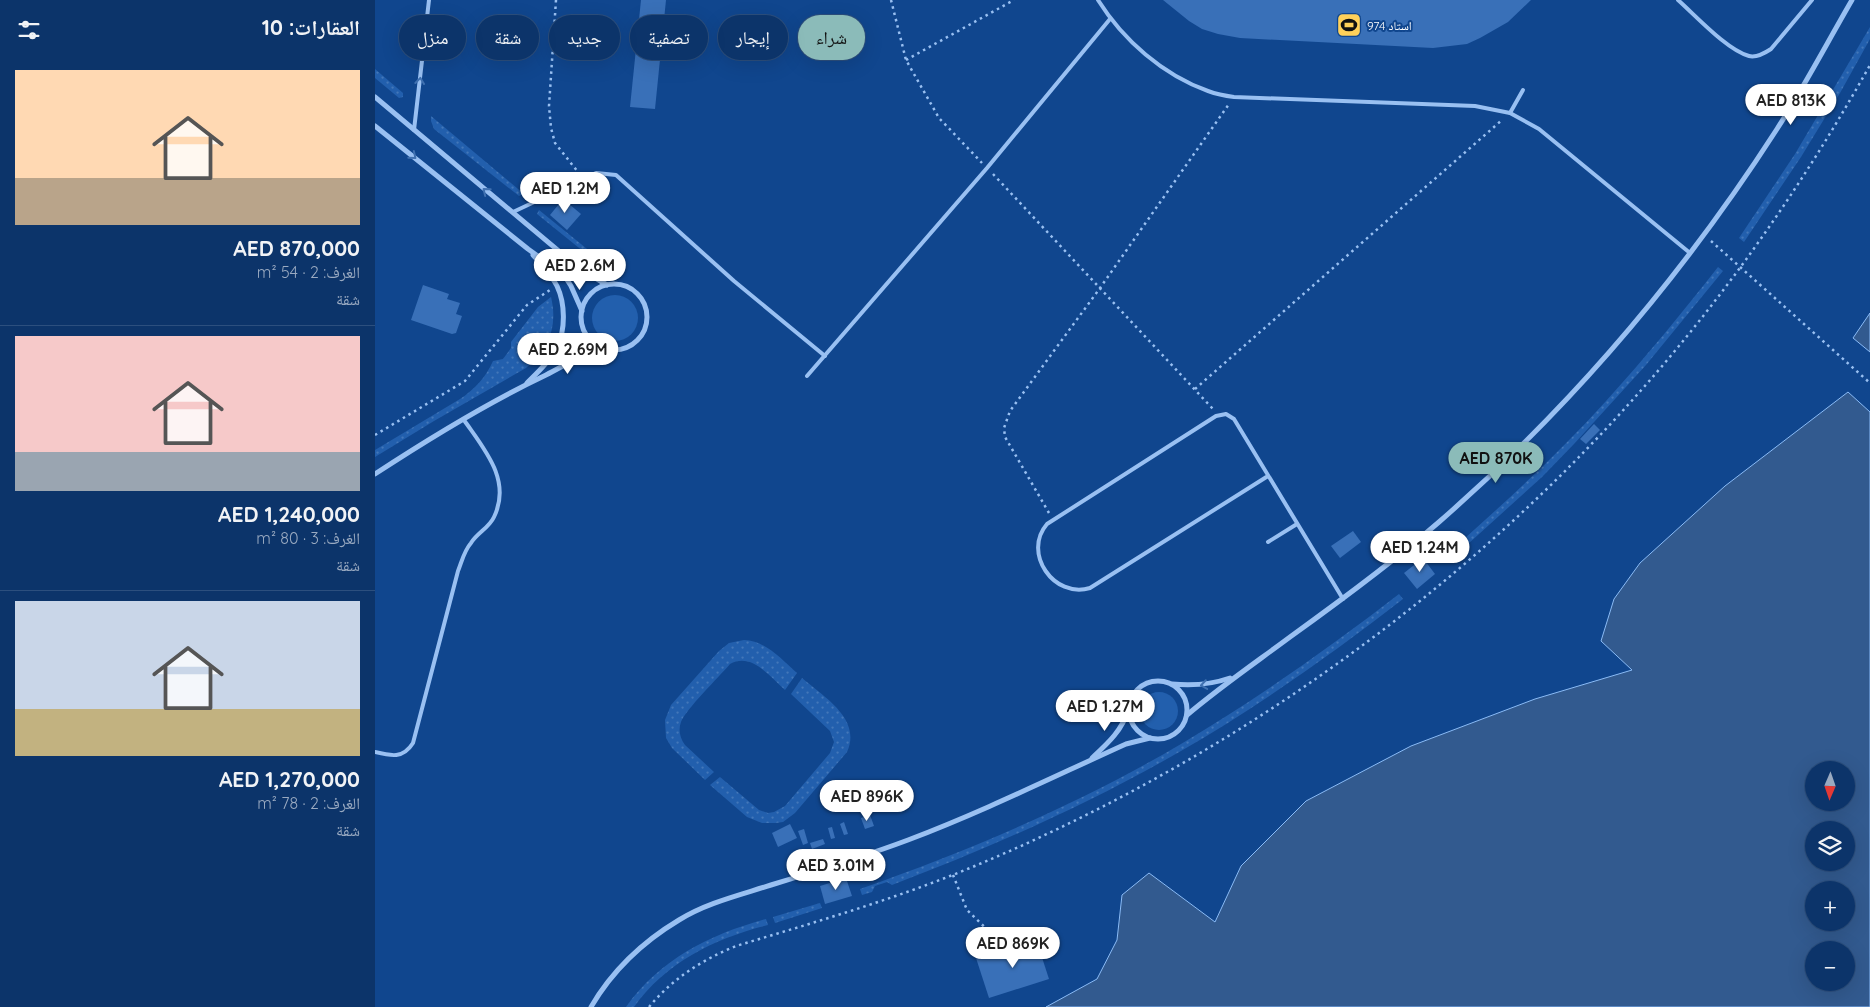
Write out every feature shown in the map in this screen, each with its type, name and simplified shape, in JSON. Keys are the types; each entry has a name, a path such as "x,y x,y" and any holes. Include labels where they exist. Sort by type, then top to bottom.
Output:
{"street":[{"path":"1187,716 1235,676 1343,599 1437,524 1510,458 1616,346 1704,236 1778,127 1852,0"},
{"path":"375,97 579,268 607,285"},
{"path":"375,126 528,249 556,268 567,279 582,311"},
{"path":"525,385 547,362 558,346 563,328 563,310 557,287 528,249"},
{"path":"617,284 627,287 642,300 646,309 647,319 640,337 633,344 614,350 597,345 586,334 581,319 585,302 591,294 607,285 617,284"},
{"path":"375,474 411,450 525,385 579,356 605,348"},
{"path":"1088,761 1112,740 1124,723 1131,698 1144,684 1153,681 1163,681 1172,684 1195,686 1214,683 1235,676"},
{"path":"1129,708 1134,726 1141,734 1150,738 1160,739 1178,732 1184,724 1188,706 1185,697 1172,684"},
{"path":"591,1007 610,979 629,958 680,919 720,902 840,864 907,840 966,817 1126,744 1150,738"}],"lane":[{"path":"414,130 429,0"},
{"path":"1098,0 1110,19 1160,65 1176,77 1210,92 1234,98 1475,106 1510,113 1539,129 1690,253"},
{"path":"1678,0 1734,49 1751,56 1765,53 1771,49 1812,0"},
{"path":"807,376 987,168 1110,19"},
{"path":"1510,113 1523,90"},
{"path":"513,212 596,173 616,176 734,281 825,356"},
{"path":"1268,476 1098,584 1082,591 1059,585 1045,571 1041,562 1039,540 1044,528 1054,520 1216,416 1226,414 1233,420 1268,476 1343,599"},
{"path":"375,752 392,756 407,752 413,743 464,553 471,541 494,518 499,499 500,485 497,471 464,420"},
{"path":"1268,542 1297,524"}],"path":[{"path":"556,0 549,106 551,128 555,142 583,178"},
{"path":"891,0 906,60 939,118 1195,389 1211,407 1216,416"},
{"path":"906,60 1014,0"},
{"path":"1054,520 1008,444 1004,428 1010,411 1100,288 1234,98"},
{"path":"1195,389 1510,113"},
{"path":"1704,236 1870,382"},
{"path":"375,435 465,381 527,305 545,292 557,287"},
{"path":"953,875 967,910 1003,945"}],"shaded area":[{"path":"1870,27 1870,39 1840,93 1801,157 1744,242 1739,238 1795,154"},
{"path":"375,69 403,93 403,97 399,98 375,78"},
{"path":"431,116 524,194 519,196 434,129"},
{"path":"539,210 597,257 594,260 537,214"},
{"path":"1718,267 1723,271 1646,365 1542,477 1468,544 1464,539 1537,472 1606,401"},
{"path":"620,295 632,301 637,309 637,327 632,335 624,340 610,341 598,335 593,327 592,313 598,301 606,296"},
{"path":"551,297 553,318 550,337 534,361 526,368 375,457 375,450 460,399 470,391 483,377 493,361 503,359 511,348 511,342 538,307"},
{"path":"1870,313 1870,352 1853,338"},
{"path":"1848,392 1870,412 1870,1007 1046,1007 1097,979 1117,940 1122,895 1149,873 1215,922 1241,866 1306,801 1411,746 1535,699 1632,670 1601,641 1614,599 1640,563 1725,486"},
{"path":"1399,594 1403,599 1349,640 1267,698 1181,751 1111,789 1039,824 892,885 887,882 875,886 872,892 862,895 860,889 983,842 1064,806 1142,766 1209,727 1265,691"},
{"path":"744,640 766,647 797,673 785,690 760,668 746,661 738,661 730,664 696,701 684,716 680,725 680,731 685,745 714,772 705,780 672,748 666,738 665,720 671,705 719,651 729,643"},
{"path":"802,678 830,701 845,719 849,729 850,740 847,752 795,813 783,822 762,823 747,817 710,785 720,777 759,810 768,813 785,806 830,753 834,742 830,731 791,694"},
{"path":"1159,692 1173,697 1178,711 1173,725 1159,730 1145,725 1140,711 1145,697"},
{"path":"820,903 822,908 775,923 773,917"},
{"path":"766,919 768,925 730,937 694,954 661,977 634,1007 626,1007 654,975 688,951 726,932"}],"building":[{"path":"641,0 666,0 664,15 639,15"},
{"name":"استاد 974","path":"1163,0 1531,0 1508,22 1480,38 1467,44 1433,48 1240,38 1202,29"},
{"path":"635,60 660,60 655,109 630,107"},
{"path":"563,199 581,214 567,230 550,215"},
{"path":"423,285 449,294 447,299 460,303 456,314 462,316 456,333 452,334 411,320"},
{"path":"1594,424 1600,430 1586,444 1580,439"},
{"path":"1353,531 1361,542 1340,558 1331,546"},
{"path":"1423,558 1435,574 1417,589 1404,573"},
{"path":"870,815 874,826 865,829 861,818"},
{"path":"844,822 848,834 844,835 840,824"},
{"path":"790,824 797,838 778,847 772,833"},
{"path":"832,827 835,838 831,839 828,828"},
{"path":"804,829 808,843 803,845 798,831"},
{"path":"823,839 825,844 812,849 810,843"},
{"path":"846,878 852,896 825,904 820,886"},
{"path":"1036,939 1049,979 989,998 976,958"}],"place":[{"name":"استاد 974","path":"1349,25"}]}
